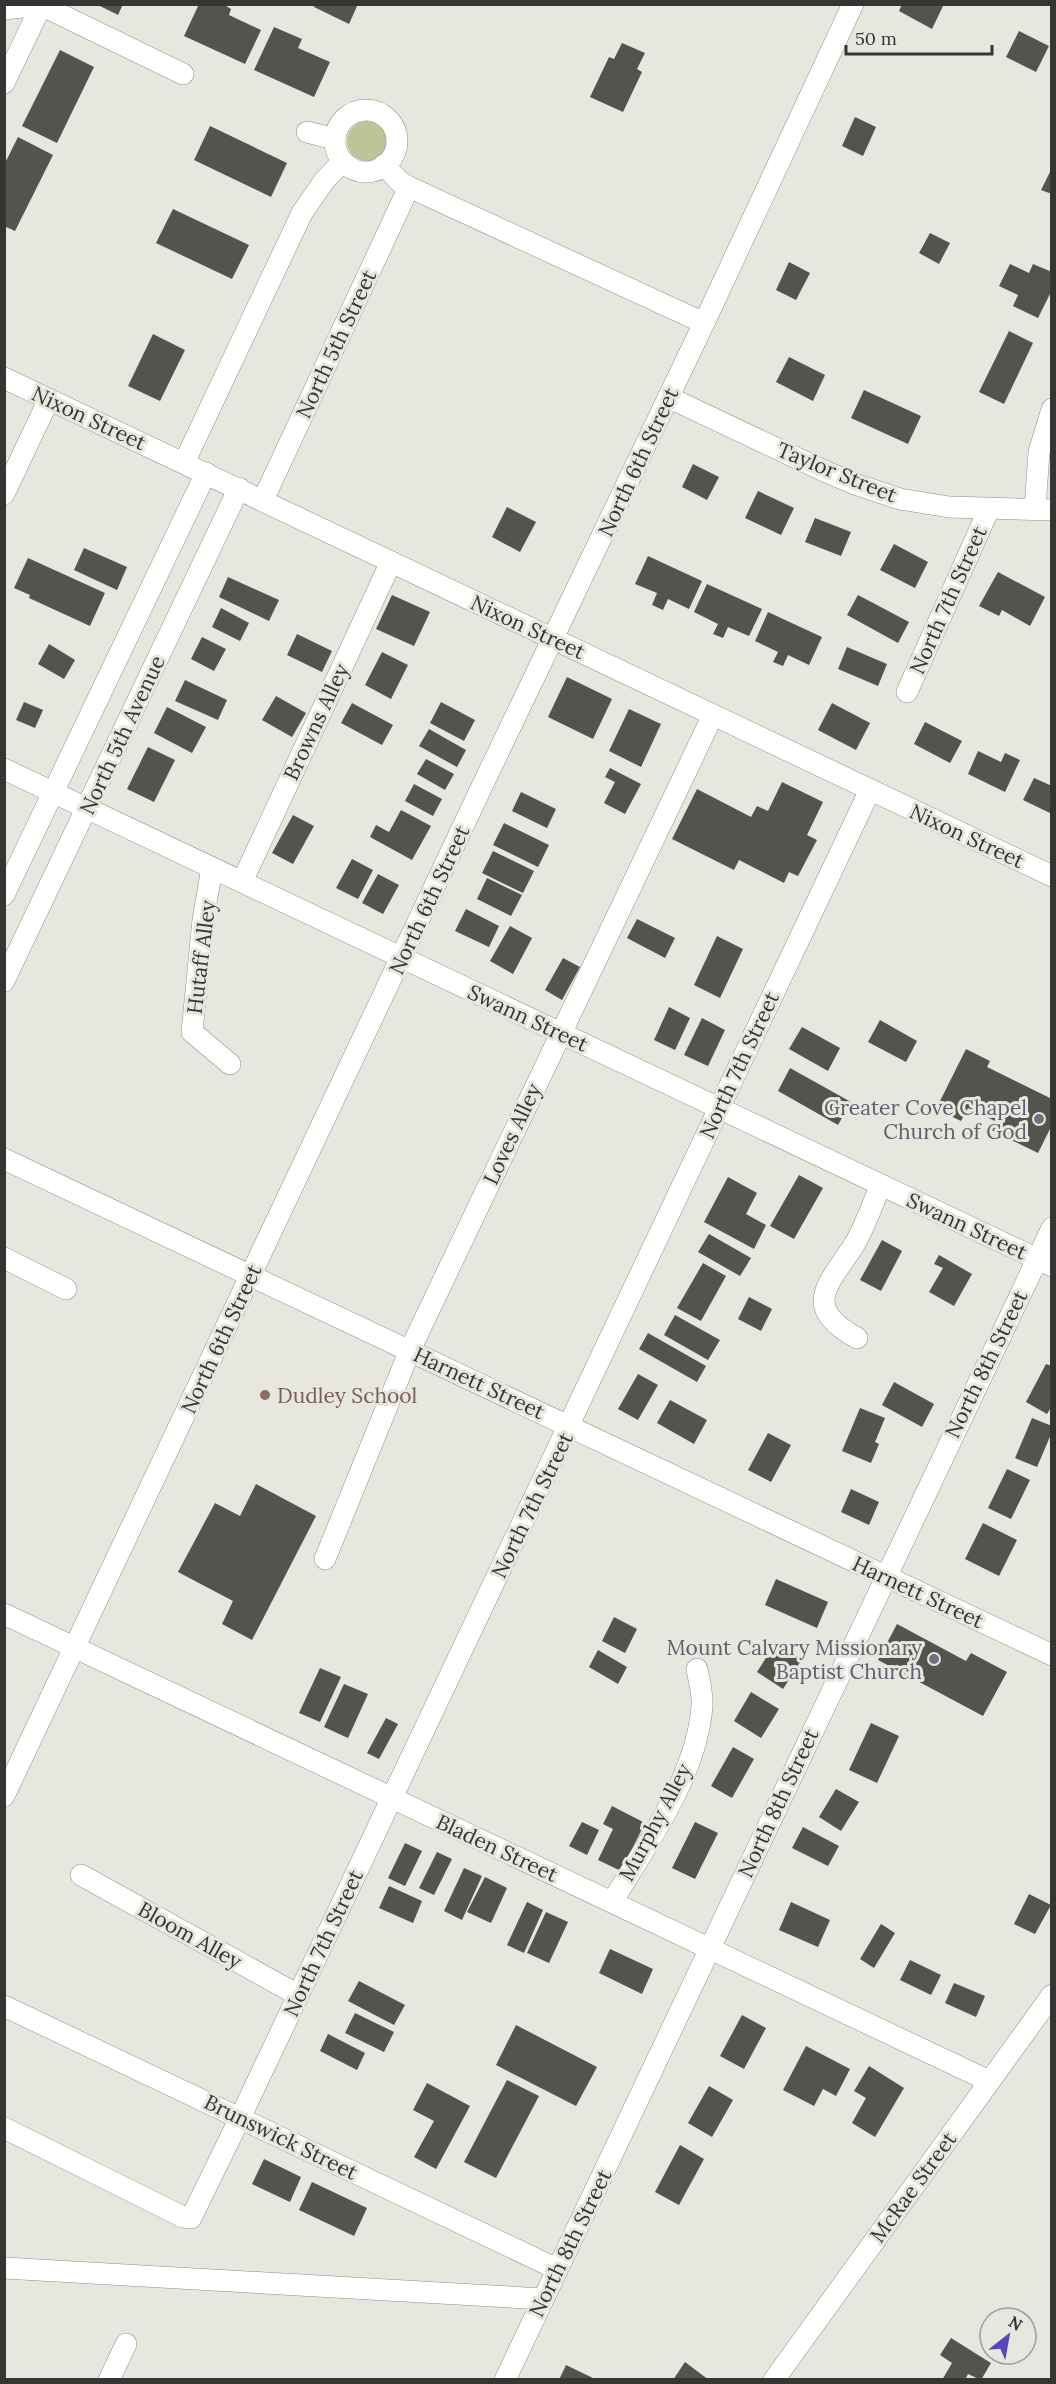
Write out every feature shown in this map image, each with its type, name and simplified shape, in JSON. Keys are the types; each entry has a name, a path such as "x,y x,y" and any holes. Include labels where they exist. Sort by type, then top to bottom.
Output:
{"street":[{"name":"North 6th Street","path":"4,1796 705,323 853,4"},
{"path":"4,9 42,5 183,74"},
{"path":"4,83 42,5"},
{"path":"365,110 380,114 392,124 397,138 394,153 384,165 378,169 362,171 348,166 336,147 335,139 339,125 351,114 365,110"},
{"path":"307,132 335,139"},
{"path":"184,463 302,213 324,181 343,160"},
{"path":"384,165 409,188 705,323"},
{"name":"North 5th Street","path":"263,500 409,188"},
{"name":"Nixon Street","path":"4,378 1052,876"},
{"name":"Taylor Street","path":"668,398 855,484 919,503 989,509 1043,509"},
{"path":"4,494 49,399"},
{"path":"1043,509 1040,452 1052,409"},
{"name":"North 5th Avenue","path":"4,896 206,473"},
{"name":"North 5th Avenue","path":"4,981 239,488"},
{"name":"North 7th Street","path":"907,692 989,509"},
{"name":"Browns Alley","path":"242,882 391,562"},
{"name":"Loves Alley","path":"325,1559 410,1350 713,715"},
{"name":"Swann Street","path":"4,769 1044,1262"},
{"name":"North 7th Street","path":"4,2128 183,2217 191,2218 570,1426 870,790"},
{"name":"Hutaff Alley","path":"212,868 192,1032 230,1064"},
{"name":"Harnett Street","path":"4,1159 1052,1655"},
{"path":"857,1338 845,1331 829,1316 823,1301 825,1290 834,1272 855,1243 881,1185"},
{"name":"North 8th Street","path":"505,2379 886,1576 1044,1262 1052,1228"},
{"path":"4,1258 66,1289"},
{"name":"Bladen Street","path":"4,1614 989,2081"},
{"name":"Murphy Alley","path":"612,1902 681,1783 699,1730 702,1703 697,1669"},
{"name":"Bloom Alley","path":"81,1875 298,1995"},
{"name":"McRae Street","path":"774,2379 1052,1995"},
{"name":"Brunswick Street","path":"4,2006 557,2269"},
{"path":"4,2268 543,2299"},
{"path":"109,2379 126,2344"}],"green space":[{"path":"367,121 375,122 381,127 386,133 386,149 381,155 375,160 367,161 359,160 353,155 348,149 347,141 348,133 353,127 359,122"}],"building":[{"path":"96,4 123,4 118,15"},
{"path":"199,4 223,4 231,9 229,15 261,30 245,64 184,36"},
{"path":"315,4 358,4 349,24 314,7"},
{"path":"902,4 944,4 932,29 899,11"},
{"path":"274,27 302,39 298,48 330,62 314,97 254,70"},
{"path":"1019,31 1049,46 1036,72 1006,57"},
{"path":"622,43 645,53 637,69 642,72 623,112 590,97 609,57 614,59"},
{"path":"60,50 94,67 57,143 22,126"},
{"path":"855,117 876,127 863,156 842,146"},
{"path":"210,126 287,163 271,197 194,160"},
{"path":"18,137 53,155 15,231 4,226 4,165"},
{"path":"1052,168 1052,194 1041,190"},
{"path":"173,209 249,245 232,279 156,243"},
{"path":"930,233 950,243 939,264 919,253"},
{"path":"789,262 810,273 796,300 776,290"},
{"path":"1010,264 1029,273 1033,264 1052,272 1052,290 1038,318 1013,306 1018,295 999,286"},
{"path":"1009,331 1033,343 1004,404 979,392"},
{"path":"153,334 185,350 160,401 128,386"},
{"path":"789,357 825,375 813,401 776,382"},
{"path":"864,390 921,416 908,444 851,418"},
{"path":"693,464 719,477 707,500 682,487"},
{"path":"758,491 794,508 781,535 745,518"},
{"path":"507,507 536,522 520,552 492,537"},
{"path":"815,518 851,532 841,556 805,542"},
{"path":"894,544 928,562 915,588 880,570"},
{"path":"84,548 127,567 117,590 74,570"},
{"path":"648,556 702,581 689,609 668,599 663,610 652,605 657,593 635,584"},
{"path":"28,558 105,593 90,626 29,598 30,595 14,588"},
{"path":"998,572 1045,597 1030,626 1002,610 999,616 979,606"},
{"path":"228,577 279,600 269,621 219,597"},
{"path":"707,584 762,609 749,636 728,627 723,638 713,634 718,624 694,612"},
{"path":"392,595 430,612 414,646 376,629"},
{"path":"858,595 909,622 898,643 847,615"},
{"path":"221,608 249,623 240,641 212,627"},
{"path":"768,612 822,637 809,665 788,655 783,666 773,662 778,652 755,641"},
{"path":"297,634 332,651 322,672 287,655"},
{"path":"202,637 226,649 214,671 191,659"},
{"path":"49,644 75,660 64,679 38,664"},
{"path":"847,647 887,664 878,686 838,669"},
{"path":"382,652 408,665 391,699 365,685"},
{"path":"567,677 612,699 593,739 548,717"},
{"path":"185,680 227,700 218,720 175,701"},
{"path":"276,696 306,713 292,737 262,720"},
{"path":"24,702 43,710 35,728 16,720"},
{"path":"441,702 475,720 464,741 430,723"},
{"path":"352,703 393,725 382,745 341,723"},
{"path":"832,703 870,723 856,750 818,730"},
{"path":"167,707 206,727 192,753 154,733"},
{"path":"629,709 661,724 641,767 609,751"},
{"path":"925,722 962,741 950,763 914,744"},
{"path":"429,729 466,750 457,767 419,746"},
{"path":"148,747 175,760 154,802 127,789"},
{"path":"978,751 1001,762 1005,753 1020,760 1005,792 968,774"},
{"path":"426,759 454,774 445,790 417,774"},
{"path":"610,768 641,784 625,814 604,803 615,782 605,777"},
{"path":"1034,778 1052,786 1052,814 1023,800"},
{"path":"782,782 823,802 807,835 817,840 798,876 789,872 784,883 739,860 734,870 672,839 697,789 751,817 757,806 768,811"},
{"path":"414,784 442,799 433,816 405,801"},
{"path":"521,792 556,809 547,828 512,811"},
{"path":"401,810 431,826 412,860 370,837 376,825 389,832"},
{"path":"293,815 314,826 293,864 272,853"},
{"path":"504,823 549,845 538,867 493,845"},
{"path":"493,851 534,871 523,893 482,873"},
{"path":"352,859 373,870 358,899 336,888"},
{"path":"378,874 399,885 383,914 362,903"},
{"path":"487,878 522,895 511,916 477,899"},
{"path":"466,909 499,926 489,947 455,931"},
{"path":"637,919 675,938 665,958 627,938"},
{"path":"510,926 532,938 513,974 490,961"},
{"path":"717,936 743,949 720,998 694,985"},
{"path":"563,958 580,967 562,1000 545,990"},
{"path":"669,1007 690,1018 675,1050 654,1040"},
{"path":"702,1018 725,1030 708,1066 684,1055"},
{"path":"880,1020 917,1041 906,1062 868,1042"},
{"path":"802,1027 840,1048 828,1071 789,1049"},
{"path":"966,1049 990,1061 987,1067 1052,1099 1052,1125 1038,1153 991,1130 995,1121 968,1108 961,1121 936,1109"},
{"path":"790,1068 851,1102 838,1125 778,1091"},
{"path":"799,1175 823,1188 794,1239 770,1226"},
{"path":"728,1177 757,1193 746,1214 766,1225 754,1249 704,1222"},
{"path":"709,1234 751,1258 740,1276 698,1252"},
{"path":"882,1240 902,1251 881,1291 860,1280"},
{"path":"939,1255 972,1274 954,1306 929,1292 943,1268 934,1264"},
{"path":"703,1263 726,1276 701,1321 677,1308"},
{"path":"749,1297 772,1309 761,1331 738,1319"},
{"path":"675,1315 720,1340 708,1360 664,1335"},
{"path":"648,1333 706,1366 697,1382 639,1349"},
{"path":"1046,1364 1052,1366 1052,1406 1047,1414 1026,1402"},
{"path":"638,1374 658,1385 638,1420 618,1409"},
{"path":"894,1382 934,1404 922,1427 882,1405"},
{"path":"670,1400 707,1420 694,1444 657,1423"},
{"path":"860,1408 885,1418 875,1442 879,1444 871,1463 842,1451"},
{"path":"1032,1418 1052,1426 1052,1432 1037,1467 1015,1458"},
{"path":"768,1433 791,1445 771,1482 748,1470"},
{"path":"1007,1469 1030,1480 1011,1519 988,1508"},
{"path":"256,1484 316,1516 252,1640 222,1624 233,1601 178,1572 215,1503 240,1516"},
{"path":"851,1489 879,1502 869,1525 841,1512"},
{"path":"983,1523 1017,1540 999,1576 965,1559"},
{"path":"776,1579 828,1602 817,1628 765,1605"},
{"path":"614,1617 637,1629 625,1653 602,1641"},
{"path":"897,1624 966,1661 971,1653 1007,1672 983,1716 878,1660"},
{"path":"776,1642 802,1659 783,1689 757,1672"},
{"path":"598,1650 627,1667 618,1684 589,1667"},
{"path":"320,1668 341,1677 320,1722 299,1713"},
{"path":"344,1684 368,1694 348,1738 324,1727"},
{"path":"751,1692 779,1709 761,1738 734,1721"},
{"path":"386,1718 398,1724 379,1759 367,1753"},
{"path":"871,1723 899,1736 877,1783 849,1770"},
{"path":"733,1747 754,1759 732,1798 711,1786"},
{"path":"836,1789 859,1802 841,1831 819,1817"},
{"path":"612,1806 645,1823 621,1871 598,1860 613,1829 603,1824"},
{"path":"582,1822 599,1830 587,1855 569,1846"},
{"path":"695,1822 718,1833 695,1879 672,1868"},
{"path":"803,1827 839,1846 828,1866 792,1848"},
{"path":"405,1843 422,1851 405,1886 388,1878"},
{"path":"437,1852 452,1859 434,1895 419,1888"},
{"path":"464,1868 482,1876 462,1920 444,1911"},
{"path":"485,1877 507,1888 491,1923 467,1912"},
{"path":"389,1886 422,1901 413,1923 379,1908"},
{"path":"1029,1894 1051,1905 1035,1934 1014,1924"},
{"path":"527,1902 543,1910 524,1953 507,1945"},
{"path":"791,1902 830,1920 818,1947 779,1930"},
{"path":"546,1912 568,1922 549,1963 527,1953"},
{"path":"881,1924 895,1933 874,1968 860,1959"},
{"path":"610,1949 653,1969 642,1994 599,1973"},
{"path":"910,1960 941,1975 931,1995 900,1980"},
{"path":"359,1981 405,2005 394,2025 348,2001"},
{"path":"954,1983 985,1996 976,2017 945,2003"},
{"path":"355,2013 394,2032 384,2052 345,2033"},
{"path":"742,2015 766,2028 744,2069 720,2056"},
{"path":"516,2025 597,2067 576,2106 496,2065"},
{"path":"328,2034 365,2053 357,2070 320,2051"},
{"path":"806,2046 850,2069 836,2096 823,2089 814,2106 783,2090"},
{"path":"869,2066 904,2088 875,2137 852,2123 866,2098 854,2091"},
{"path":"507,2080 539,2096 496,2178 464,2162"},
{"path":"427,2083 470,2106 436,2169 414,2157 434,2121 413,2110"},
{"path":"709,2086 733,2100 712,2137 688,2123"},
{"path":"680,2145 704,2159 679,2205 655,2192"},
{"path":"264,2159 301,2177 290,2202 252,2184"},
{"path":"312,2182 367,2208 354,2236 299,2210"},
{"path":"951,2338 978,2355 978,2366 989,2366 981,2380 968,2374 965,2380 942,2380 952,2363 940,2355"},
{"path":"685,2362 709,2380 673,2380"},
{"path":"566,2365 597,2380 559,2380"}],"place":[{"name":"Greater Cove Chapel Church of God","path":"1039,1119"},
{"name":"Dudley School","path":"265,1395"},
{"name":"Mount Calvary Missionary Baptist Church","path":"934,1659"}]}
